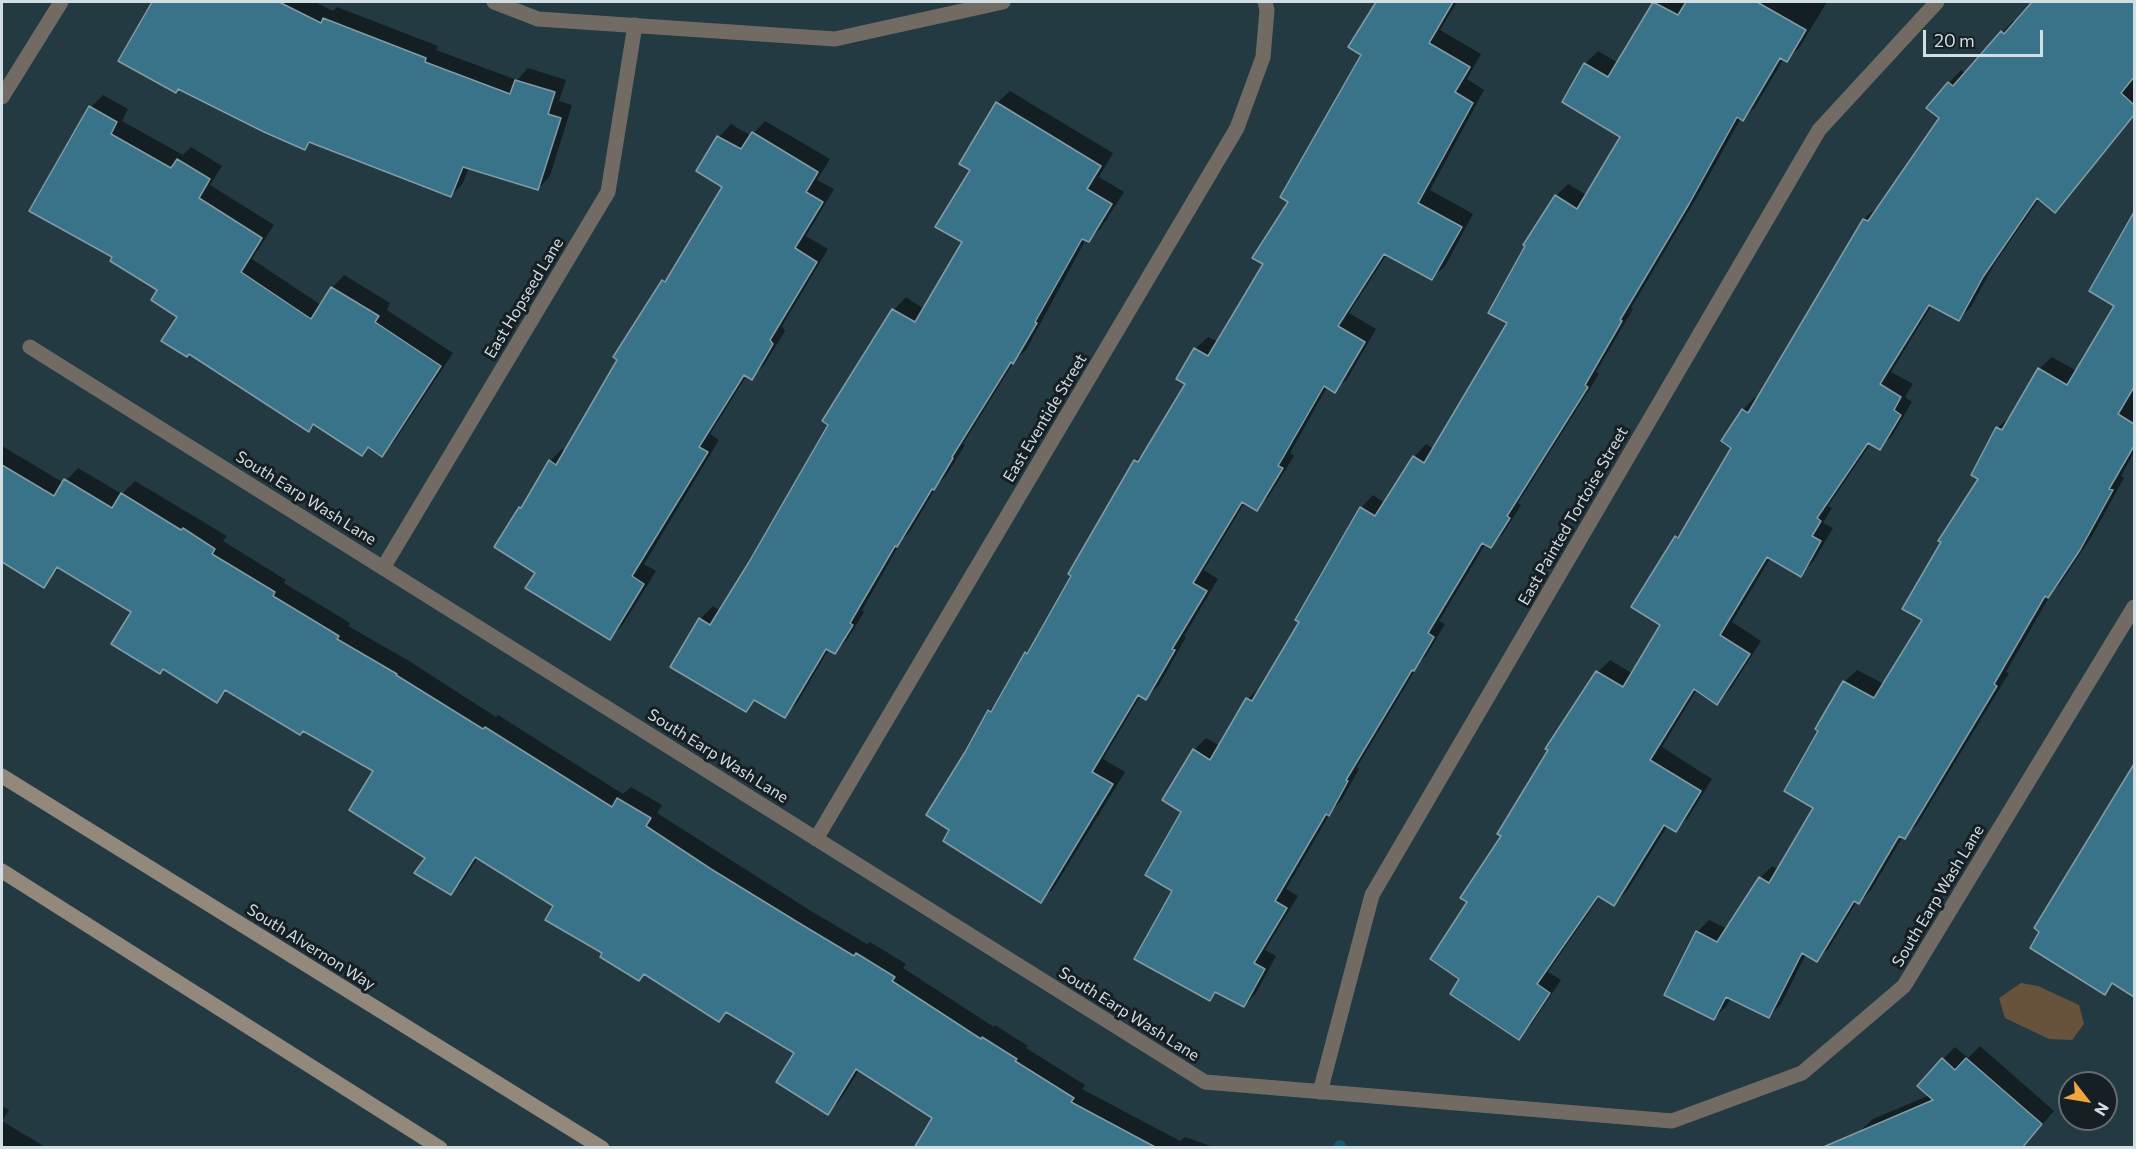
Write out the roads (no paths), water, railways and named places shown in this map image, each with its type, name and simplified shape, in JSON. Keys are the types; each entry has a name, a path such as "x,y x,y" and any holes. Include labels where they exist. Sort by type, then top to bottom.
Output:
{"main road":[{"name":"South Alvernon Way","path":"2,776 602,1148"},
{"path":"2,871 440,1148"}],"street":[{"path":"2,97 61,2"},
{"path":"494,2 538,19 835,39 1003,2"},
{"name":"East Eventide Street","path":"816,839 1237,128 1263,57 1267,10 1265,2"},
{"name":"East Painted Tortoise Street","path":"1320,1092 1372,895 1819,130 1937,2"},
{"name":"East Hopseed Lane","path":"383,568 608,192 635,25"},
{"name":"South Earp Wash Lane","path":"30,347 1204,1083 1672,1121 1802,1072 1904,986 2134,607"}]}
